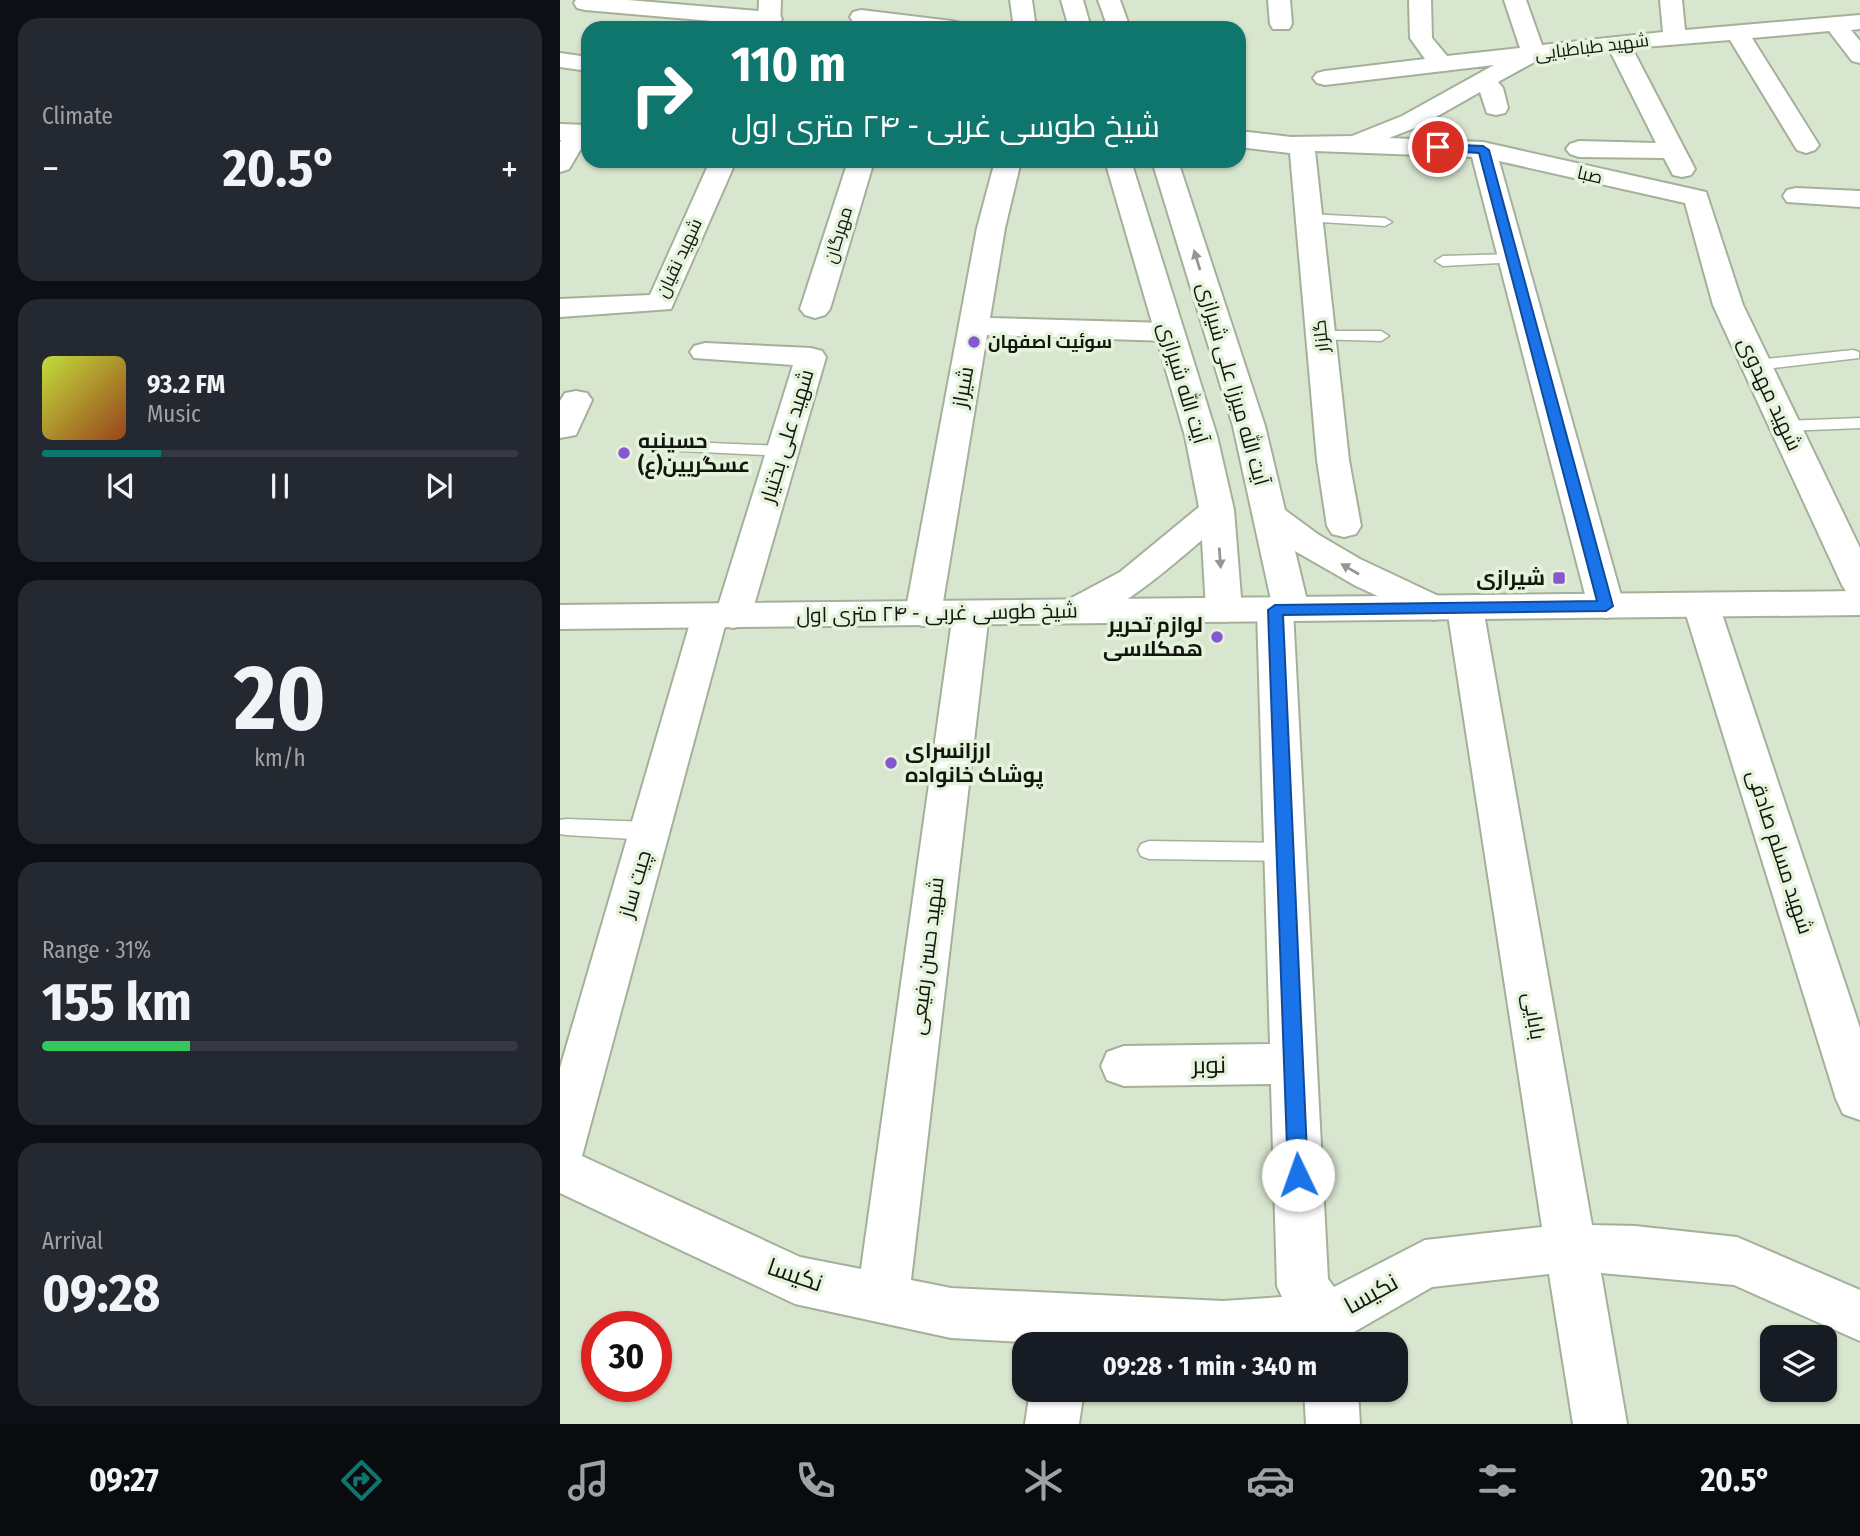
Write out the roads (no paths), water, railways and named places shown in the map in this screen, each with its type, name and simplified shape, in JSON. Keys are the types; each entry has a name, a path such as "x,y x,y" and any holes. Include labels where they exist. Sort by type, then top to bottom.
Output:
{"street":[{"path":"1021,0 1024,21"},
{"path":"1072,0 1078,21"},
{"path":"1109,0 1116,21"},
{"path":"1279,0 1281,24"},
{"path":"1420,0 1421,38 1441,65"},
{"path":"1353,145 1411,121 1533,53 1515,0"},
{"path":"1671,0 1675,38"},
{"path":"585,3 770,16"},
{"path":"861,17 894,21"},
{"path":"1847,19 1860,56"},
{"name":"شهید طباطبایی","path":"1325,78 1847,19"},
{"path":"1737,32 1805,145"},
{"path":"1579,149 1677,160 1664,115 1618,43"},
{"path":"560,60 581,63"},
{"path":"1477,83 1491,88 1496,108"},
{"path":"560,164 575,133"},
{"path":"1246,140 1483,150 1606,606"},
{"name":"گلزار","path":"1302,144 1333,460 1344,526"},
{"name":"صبا","path":"1483,150 1697,198"},
{"name":"شهید نقیان","path":"560,307 661,303 720,168"},
{"name":"مهرگان","path":"815,309 859,168"},
{"name":"شیراز","path":"923,614 991,228 1006,168"},
{"name":"آیت الله شیرازی","path":"1120,168 1207,466 1217,510 1224,610"},
{"name":"آیت الله میرزا علی شیرازی","path":"1167,168 1249,426 1269,514 1283,610 1284,852 1303,1286 1327,1331"},
{"path":"1796,196 1860,199"},
{"name":"شهید مهدوی","path":"1697,198 1728,305 1860,585"},
{"path":"974,326 1168,332"},
{"name":"شهید علی بختیار","path":"705,352 811,357 783,451 722,616"},
{"path":"560,428 565,428 576,400"},
{"path":"1207,466 1258,463"},
{"path":"1075,612 1133,580 1217,510"},
{"path":"1269,514 1298,539 1373,582 1450,608"},
{"name":"شیخ طوسی غربی - ۲۴ متری اول","path":"560,617 1860,603"},
{"name":"شهید مسلم صادقی","path":"1701,605 1860,1099"},
{"name":"بابایی","path":"1450,608 1572,1248 1600,1424"},
{"name":"شهید حسن رفیعی","path":"883,1299 971,613"},
{"name":"چیت ساز","path":"560,1151 649,831 722,616"},
{"name":"نوبر","path":"1124,1066 1293,1064"},
{"name":"نکیسا","path":"560,1169 796,1280 951,1313 1066,1332 1223,1327 1327,1331 1425,1264 1572,1248 1635,1250 1737,1261 1860,1316"},
{"path":"1052,1424 1055,1402"},
{"path":"1332,1402 1333,1424"}],"lane":[{"path":"1309,218 1385,222"},
{"path":"1443,261 1513,258"},
{"path":"1321,336 1381,336"},
{"path":"1756,365 1853,355"},
{"path":"1785,426 1860,423"},
{"path":"687,447 783,451"},
{"path":"566,827 649,831"},
{"path":"1149,850 1284,852"}],"place":[{"name":"سوئیت اصفهان","path":"974,342"},
{"name":"حسینیه عسگریین(ع)","path":"624,453"},
{"name":"شیرازی","path":"1559,578"},
{"name":"لوازم تحریر همکلاسی","path":"1217,637"},
{"name":"ارزانسرای پوشاک خانواده","path":"891,763"}]}
